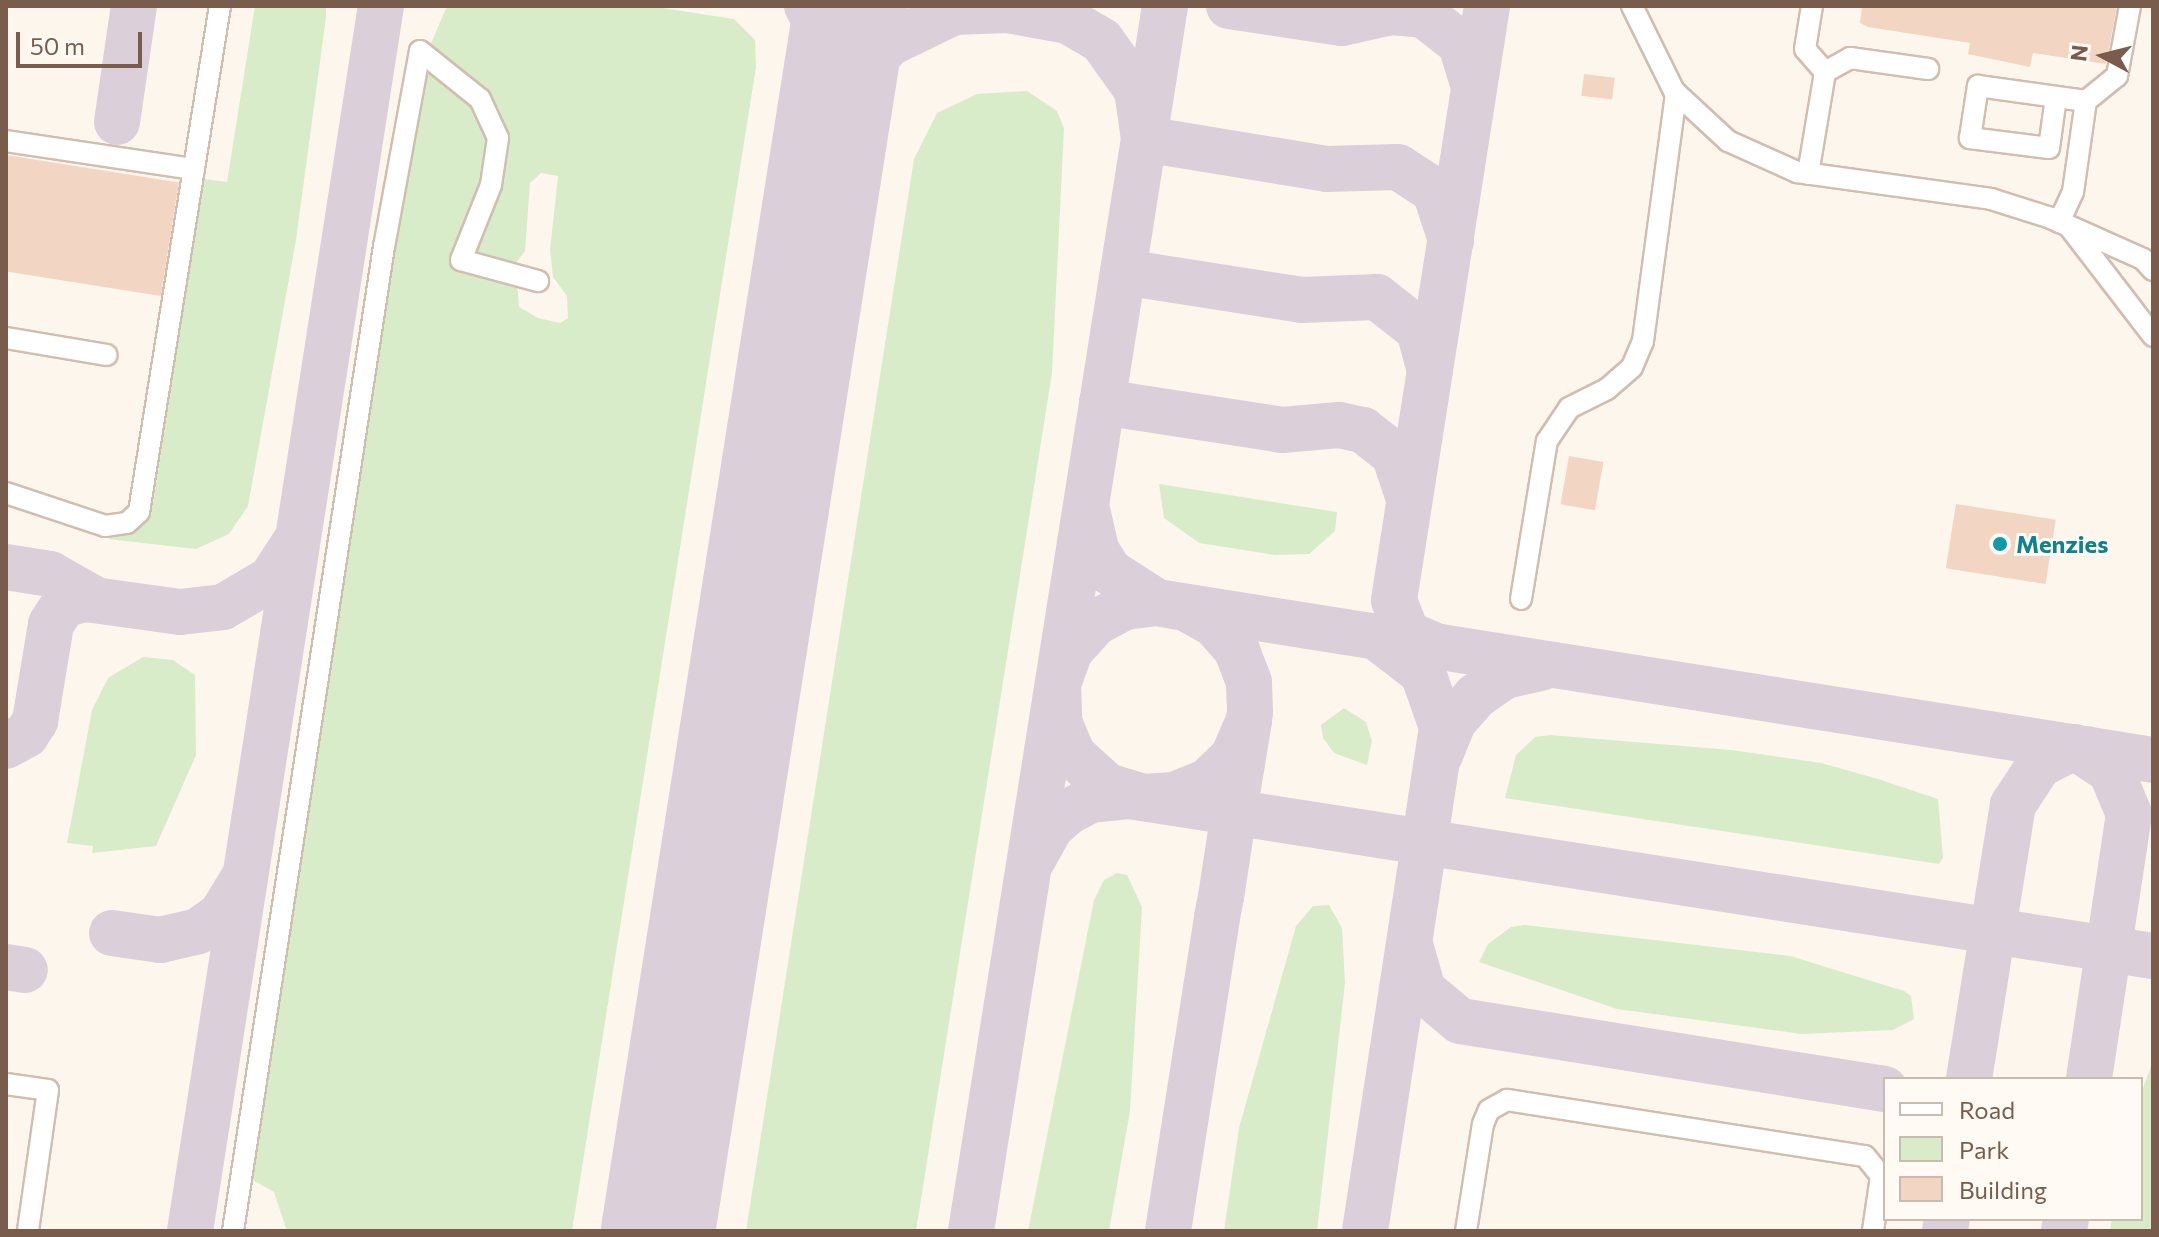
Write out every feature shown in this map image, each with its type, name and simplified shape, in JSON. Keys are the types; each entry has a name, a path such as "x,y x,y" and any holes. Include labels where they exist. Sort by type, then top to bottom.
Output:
{"street":[{"path":"6,493 105,526 127,523 139,512 220,6"},
{"path":"1632,6 1656,65 1676,93 1728,141 1808,174 1991,199 2064,224 2143,259 2153,270"},
{"path":"1812,6 1805,49 1825,72"},
{"path":"2064,224 2073,192 2086,101 2117,76 2130,6"},
{"path":"233,1231 384,247 420,51 480,99 496,128 491,185 461,260 538,281"},
{"path":"1825,72 1850,58 1928,69"},
{"path":"1808,174 1825,72"},
{"path":"2056,97 2049,148 1970,138 1978,86 2086,101"},
{"path":"1521,599 1547,441 1569,408 1632,367 1643,341 1676,93"},
{"path":"6,141 194,169"},
{"path":"2064,224 2130,261 2153,286"},
{"path":"2064,224 2153,313"},
{"path":"2064,224 2153,336"},
{"path":"6,338 107,355"},
{"path":"6,1084 48,1090 28,1231"},
{"path":"1466,1231 1483,1124 1489,1110 1507,1100 1865,1156 1881,1176 1873,1231"}],"green space":[{"path":"255,6 326,6 326,17 296,240 248,506 229,534 196,549 108,539 136,528 153,503 204,179 227,182"},
{"path":"447,6 649,6 734,19 755,40 756,67 572,1231 287,1231 274,1192 251,1179 389,268 426,66 444,72 470,96 493,139 487,180 453,264 517,282 519,307 538,318 560,323 568,318 567,296 553,277 550,250 558,176 541,173 530,183 525,251 510,271 476,258 473,242 498,176 501,130 485,98 429,48"},
{"path":"1027,91 1057,111 1064,128 1052,373 916,1231 746,1231 914,159 937,113 977,94"},
{"path":"1159,484 1337,512 1335,531 1309,554 1275,555 1199,543 1164,518"},
{"path":"143,657 173,660 195,675 196,755 156,846 92,853 93,846 67,843 92,710 108,678"},
{"path":"1344,708 1366,722 1372,741 1367,765 1334,753 1323,738 1321,725"},
{"path":"1550,735 1731,750 1821,763 1878,779 1938,799 1943,858 1939,864 1505,798 1516,755 1535,737"},
{"path":"1117,873 1127,875 1142,907 1130,1111 1109,1231 1028,1231 1094,900 1104,880"},
{"path":"1329,905 1342,928 1345,983 1317,1231 1224,1231 1239,1128 1296,926 1313,906"},
{"path":"1525,925 1790,956 1904,991 1911,996 1914,1019 1893,1030 1802,1034 1617,1009 1479,962 1488,944 1511,927"},
{"path":"2153,1060 2153,1231 2110,1231 2112,1221 2143,1221 2143,1088"}],"building":[{"path":"1862,6 2117,6 2106,64 2033,53 2030,67 1968,54 1970,43 1868,27 1860,23"},
{"path":"1584,74 1615,78 1612,100 1581,96"},
{"path":"6,155 179,182 161,296 6,271"},
{"path":"1569,456 1603,462 1595,510 1560,504"},
{"name":"Menzies","path":"1956,504 2056,520 2046,584 1946,568"}],"taxiway":[{"path":"117,122 134,6"},
{"path":"190,1231 381,6"},
{"path":"807,6 834,58 833,115"},
{"path":"986,6 1068,21 1102,41 1137,90 1144,139 1327,169 1398,167 1435,191 1451,240"},
{"path":"971,1231 1165,6"},
{"path":"1229,6 1342,23 1391,12 1424,15 1461,44 1474,87"},
{"path":"1438,647 1407,634 1394,600 1487,6"},
{"path":"824,177 849,93 888,44 954,12 1009,10"},
{"path":"1123,272 1301,300 1377,297 1419,330 1430,371"},
{"path":"1102,402 1282,430 1339,425 1363,430 1394,454 1409,499"},
{"path":"1088,514 1096,550 1110,572 1157,602 2153,760"},
{"path":"6,746 26,735 35,721 51,624 64,604 86,599 180,612 223,607 271,579 295,542"},
{"path":"6,567 50,574 96,600"},
{"path":"1168,1231 1249,720 1249,682 1237,650 1214,624 1185,608 1157,603 1125,607 1095,623 1070,651 1058,684 1059,722 1073,755 1107,786 1143,797 1174,795 1207,782 1233,757 1249,720"},
{"path":"1365,1231 1442,727 1423,673 1380,640"},
{"path":"1440,755 1454,721 1476,696 1505,676 1543,667"},
{"path":"2075,747 2111,771 2129,814 2089,1077"},
{"path":"1969,1077 2013,805 2039,765 2066,751 2086,749"},
{"path":"1033,859 1050,828 1068,812 1091,800 1129,796 2153,956"},
{"path":"112,933 160,940 198,931 221,915 244,877"},
{"path":"1411,948 1423,990 1460,1021 1883,1089"},
{"path":"6,967 25,970"},
{"path":"1945,1231 1947,1221"},
{"path":"2064,1231 2066,1221"}],"runway":[{"path":"658,1231 851,6"}],"place":[{"name":"Menzies","path":"2000,544"}]}
